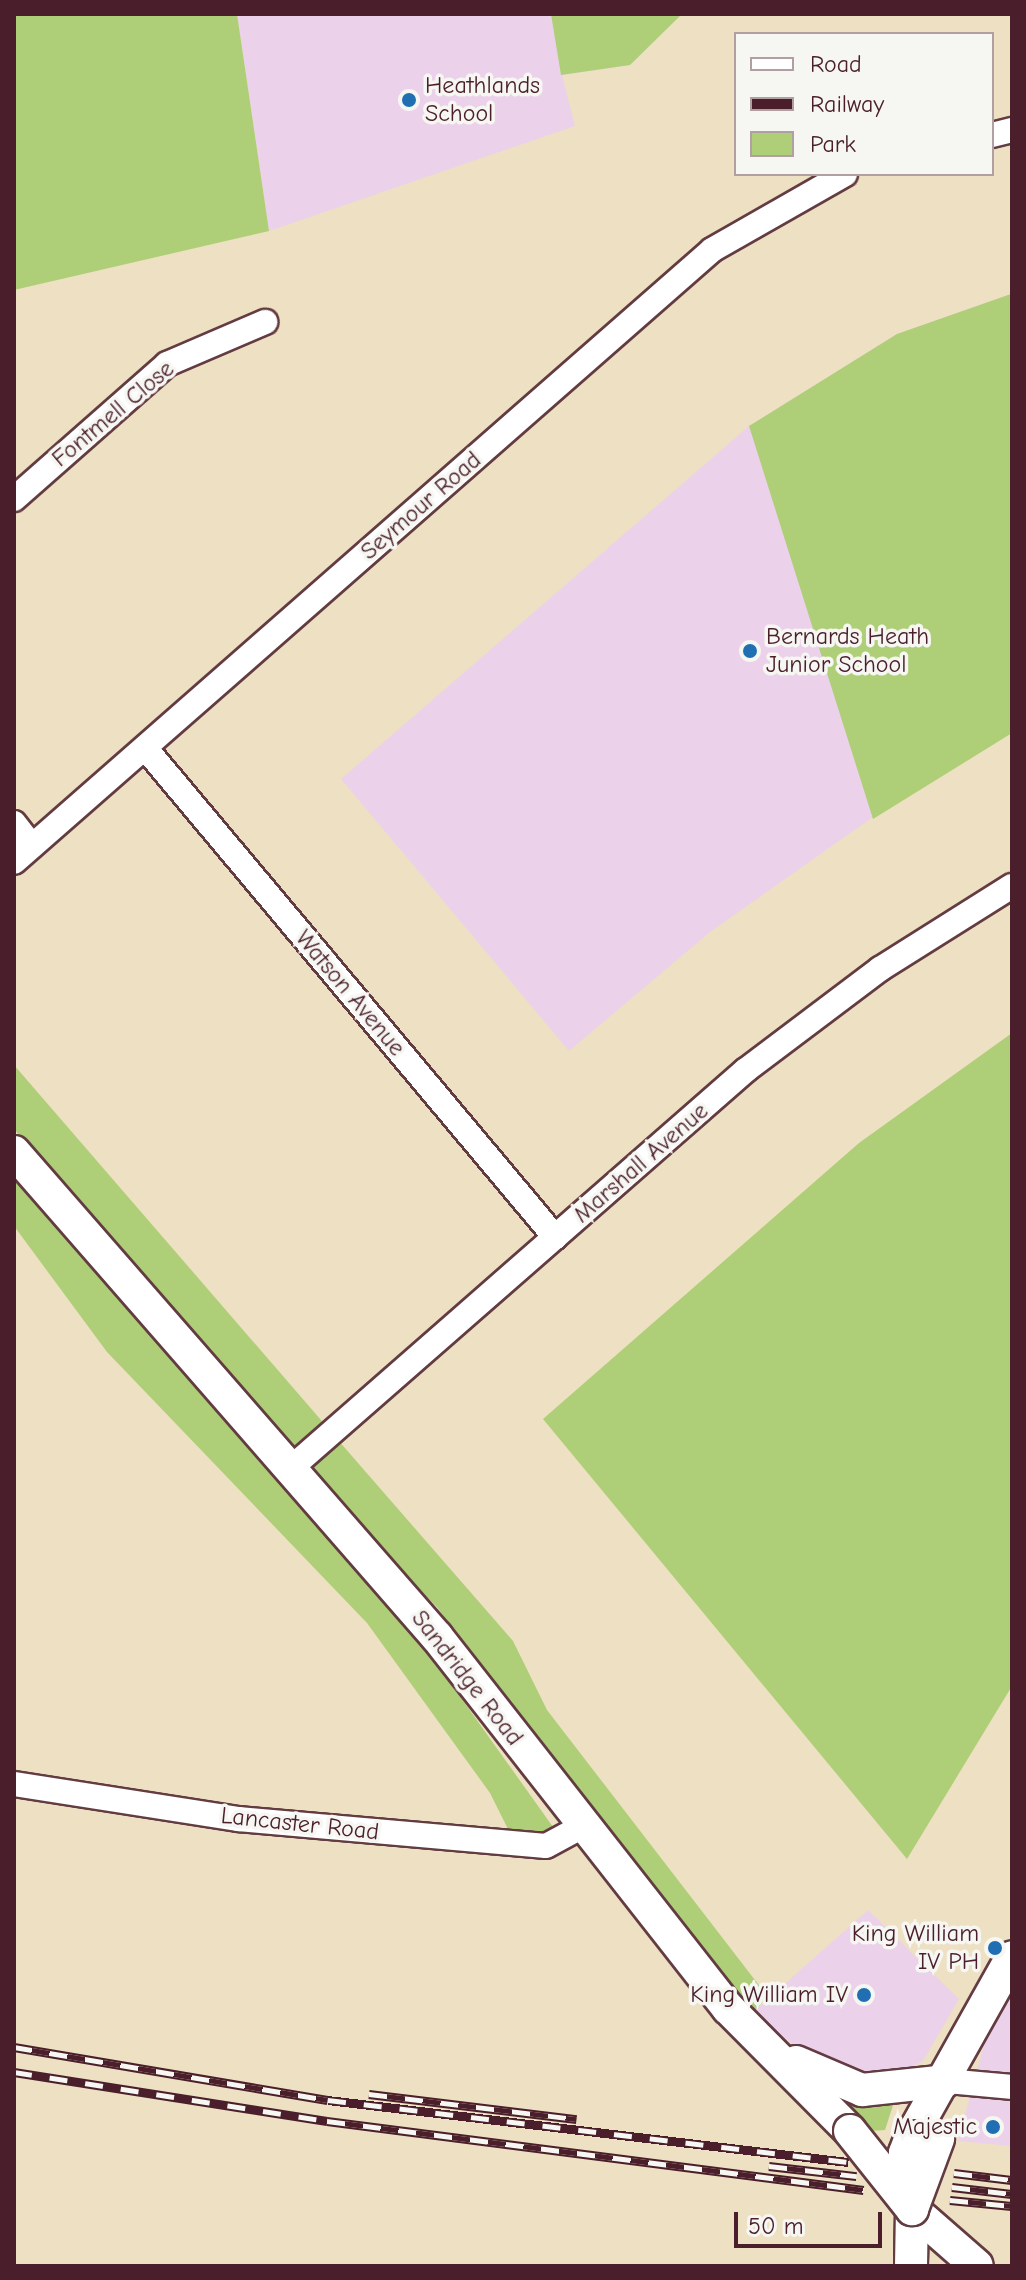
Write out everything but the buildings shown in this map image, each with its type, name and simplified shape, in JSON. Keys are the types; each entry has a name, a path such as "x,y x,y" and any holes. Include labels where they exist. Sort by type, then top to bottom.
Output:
{"main road":[{"name":"Sandridge Road","path":"14,1152 437,1637 728,2008 777,2053 850,2131 918,2219 977,2266"},
{"path":"911,2266 924,2138 946,2081 1012,1957"},
{"path":"777,2053 862,2090 946,2081"}],"street":[{"name":"Seymour Road","path":"14,862 712,250 842,176"},
{"name":"Fontmell Close","path":"14,499 68,437 167,364 244,341 265,322"},
{"name":"Watson Avenue","path":"146,749 555,1237"},
{"path":"14,823 32,846"},
{"name":"Marshall Avenue","path":"291,1468 746,1070 880,969 1012,886"},
{"name":"Lancaster Road","path":"14,1784 238,1819 546,1846 583,1826"},
{"path":"946,2081 1012,2087"}],"shaded area":[{"name":"Heathlands School","path":"237,14 682,14 630,65 562,75 575,126 269,231"},
{"name":"Bernards Heath Junior School","path":"1011,294 1012,733 917,786 710,932 569,1051 341,779 749,426 897,334"},
{"path":"868,1910 959,1999 923,2061 884,2081 823,2064 750,2015"},
{"path":"1012,1992 1012,2146 958,2141 984,2044"}],"green space":[{"path":"14,14 237,14 269,231 14,290"},
{"path":"551,14 682,14 630,65 561,75"},
{"path":"1011,294 1012,733 873,819 749,426 897,334"},
{"path":"1012,1033 1012,1686 907,1859 543,1419 859,1143"},
{"path":"14,1065 327,1427 292,1460 14,1129"},
{"path":"14,1179 439,1667 558,1834 511,1835 490,1793 367,1623 107,1352 14,1226"},
{"path":"331,1432 513,1641 547,1710 768,1997 753,2012 590,1821 437,1607 291,1468"},
{"path":"842,2093 897,2093 885,2130 869,2131 839,2101"}],"railway":[{"path":"14,2047 328,2100 848,2162"},
{"path":"14,2072 327,2121 864,2190"},
{"path":"369,2094 576,2119"},
{"path":"769,2166 856,2176"},
{"path":"954,2173 1012,2180"},
{"path":"952,2187 1012,2194"},
{"path":"950,2200 1012,2206"}],"place":[{"name":"Heathlands School","path":"409,100"},
{"name":"Bernards Heath Junior School","path":"750,651"},
{"name":"King William IV PH","path":"995,1948"},
{"name":"King William IV","path":"864,1995"},
{"name":"Majestic","path":"993,2127"}]}
